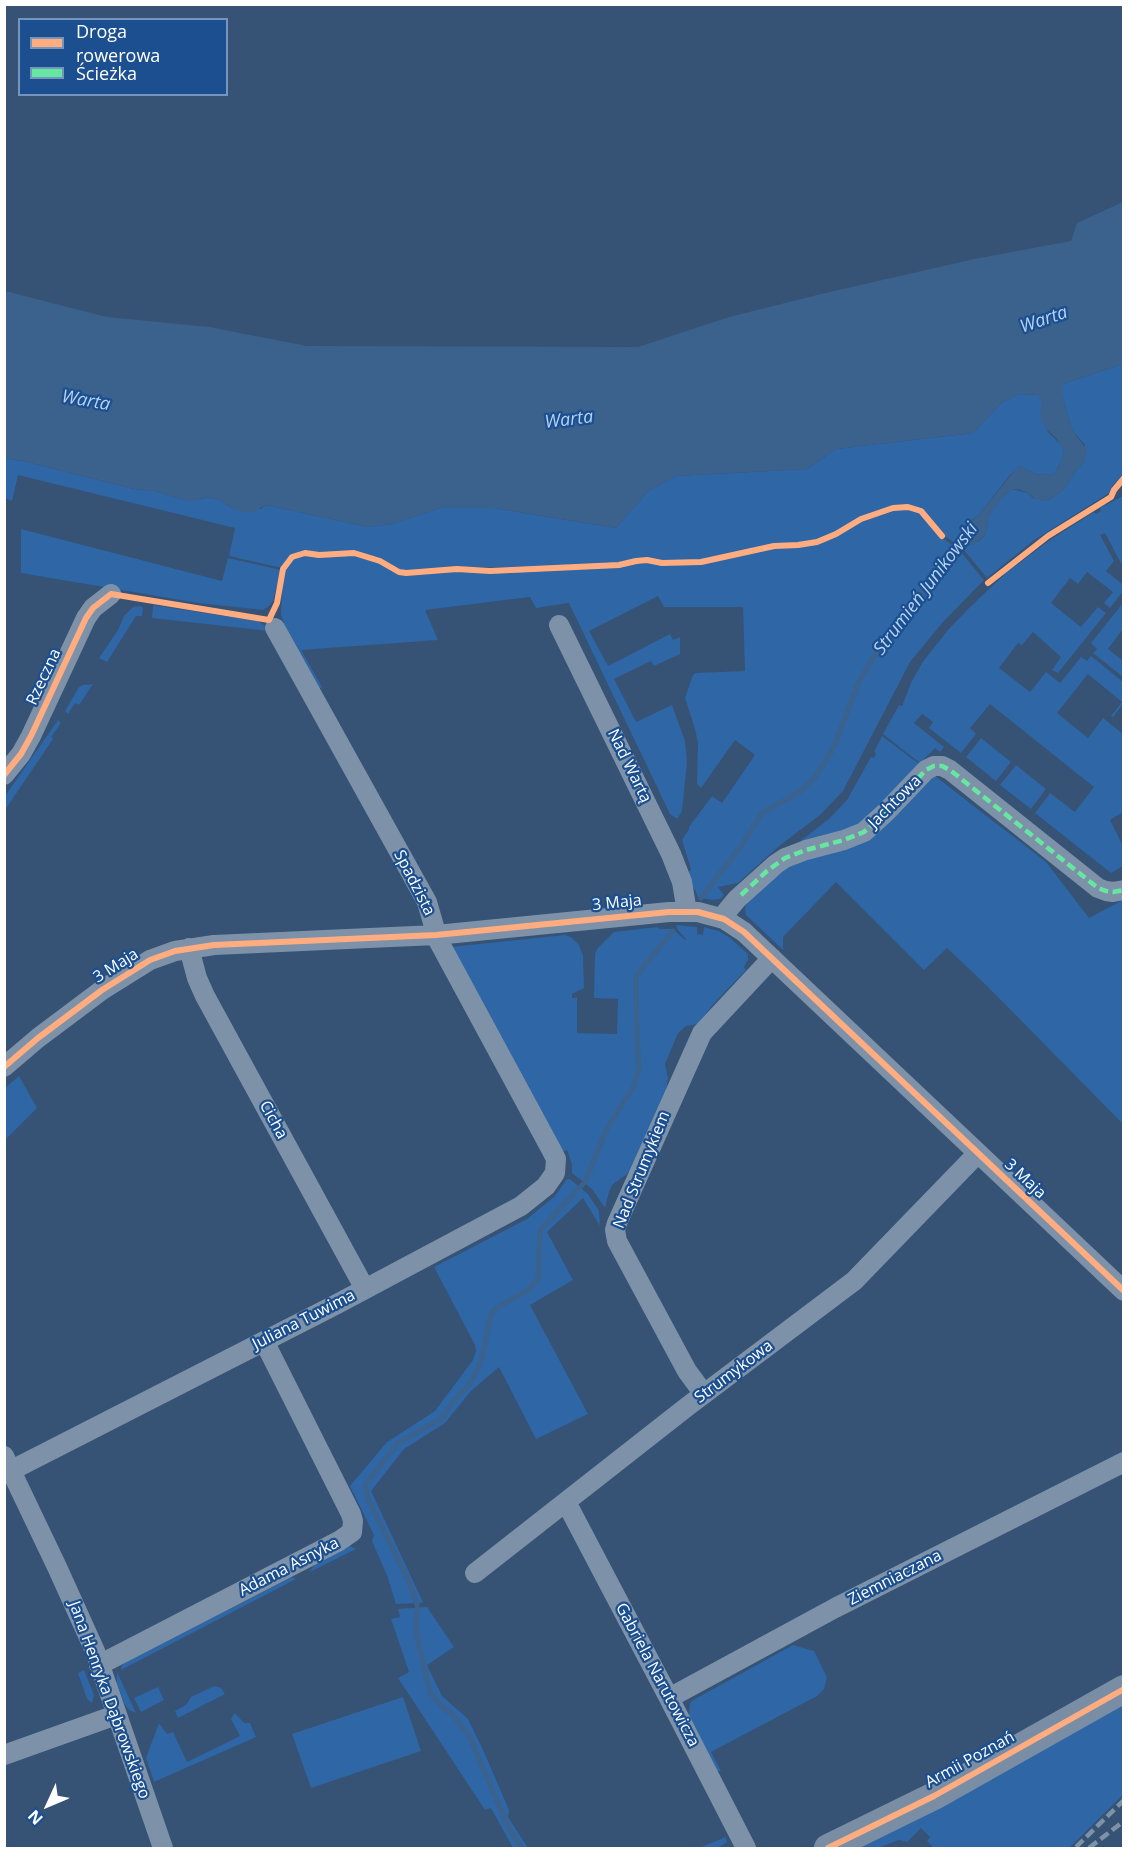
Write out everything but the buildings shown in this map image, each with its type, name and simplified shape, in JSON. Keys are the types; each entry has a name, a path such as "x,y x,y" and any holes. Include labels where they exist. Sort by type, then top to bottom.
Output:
{"main road":[{"name":"Armii Poznań","path":"828,1848 934,1796 1124,1689"}],"street":[{"name":"Rzeczna","path":"4,775 32,736 86,618 93,608 111,594"},
{"name":"Nad Wartą","path":"559,625 671,854 682,882 687,912"},
{"name":"Spadzista","path":"275,628 427,902 436,935 546,1139"},
{"name":"Jachtowa","path":"724,919 727,911 737,899 767,871 785,858 864,832 926,770 934,766 942,766 950,770 1098,888 1113,892 1124,890"},
{"name":"3 Maja","path":"4,1067 56,1024 122,977 159,956 189,948 436,935 649,914 698,912 724,919 744,932 1124,1291"},
{"name":"Cicha","path":"189,948 197,978 205,996 365,1289"},
{"name":"Nad Strumykiem","path":"704,1394 687,1371 617,1241 615,1230 702,1032 772,958"},
{"name":"Juliana Tuwima","path":"8,1463 264,1341 531,1200 552,1179 556,1167 556,1159 546,1139"},
{"name":"Strumykowa","path":"475,1573 704,1394 854,1281 978,1153"},
{"name":"Adama Asnyka","path":"99,1665 339,1541 352,1532 351,1514 264,1341"},
{"name":"Ziemniaczana","path":"669,1698 820,1616 1124,1462"},
{"name":"Jana Henryka Dąbrowskiego","path":"8,1463 71,1596 99,1665 163,1848"},
{"name":"Gabriela Narutowicza","path":"566,1502 746,1848"},
{"path":"4,1755 116,1715"}],"shaded area":[{"path":"1123,364 1122,475 1109,493 1033,541 987,578 964,550 984,536 988,517 999,501 1012,489 1045,501 1052,498 1065,488 1085,460 1085,445 1073,431 1067,414 1063,398 1063,384"},
{"path":"1019,394 1039,395 1043,406 1041,419 1048,432 1062,446 1064,451 1062,461 1051,475 1035,474 1020,466 1010,475 978,516 968,522 955,543 943,535 921,510 908,506 893,506 861,518 817,540 798,544 773,545 701,561 636,559 618,564 618,567 647,561 663,564 702,563 775,548 798,547 818,543 862,520 894,509 909,509 920,512 953,546 939,572 961,552 984,580 943,622 910,662 843,791 820,815 779,846 738,883 718,887 724,895 720,899 711,900 698,897 694,888 691,889 687,875 691,869 682,840 712,796 722,803 755,755 735,740 701,788 697,784 698,743 685,698 693,675 696,673 745,671 743,607 664,607 658,596 589,631 608,666 670,634 673,640 680,637 680,654 654,666 651,661 614,679 636,722 672,705 685,741 687,763 682,811 677,819 670,814 569,603 536,608 530,597 425,610 438,640 301,650 322,687 319,689 285,627 281,614 285,570 293,560 305,555 353,556 378,562 398,574 406,575 457,571 517,571 515,567 428,568 406,571 380,558 354,552 306,551 291,556 282,568 229,556 235,528 18,475 12,501 5,498 5,458 134,489 155,491 183,500 207,497 219,500 234,509 261,509 266,505 368,527 391,524 441,508 494,508 616,528 648,491 676,476 807,469 836,449 973,433 1001,403"},
{"path":"1123,496 1123,567 1105,533 1100,535 1114,561 1106,571 1123,585 1123,591 1110,608 1104,603 1113,592 1087,572 1078,584 1070,578 1051,603 1081,627 1098,607 1106,613 1058,673 1052,670 1061,657 1033,632 1022,645 1018,643 999,668 1030,692 1046,672 1060,683 1081,657 1087,661 1091,656 1123,682 1123,704 1113,717 1111,716 1122,702 1088,674 1057,713 1088,738 1103,718 1123,734 1123,812 1110,820 1123,846 1123,866 1111,873 1035,813 1050,793 1075,812 1094,787 990,704 970,728 976,734 961,753 929,728 933,722 922,714 914,723 944,747 940,752 935,748 920,763 883,734 899,705 902,706 922,663 969,608 1006,573 1050,540"},
{"path":"21,529 222,581 228,558 281,570 273,601 263,610 198,603 21,573"},
{"path":"1123,603 1123,629 1108,649 1123,661 1123,677 1093,653 1097,649 1091,643"},
{"path":"153,605 257,621 269,631 152,618"},
{"path":"133,607 143,607 142,616 136,616 107,662 99,658 118,630 124,616"},
{"path":"93,684 79,705 75,703 68,714 65,711 79,687"},
{"path":"58,720 61,723 51,737 53,739 5,810 5,796"},
{"path":"882,736 919,764 863,822 850,829 794,846 830,818 847,800 871,757 874,758 876,753 874,752"},
{"path":"981,738 1011,762 996,781 966,757"},
{"path":"1016,765 1046,789 1031,809 1000,785"},
{"path":"935,776 1046,862 1089,918 1123,900 1123,1124 947,948 924,970 836,882 783,937 783,950 746,915 746,903 785,869 802,861"},
{"path":"676,925 697,927 697,934 703,935 704,927 719,931 730,938 748,954 744,967 746,970 715,1002 698,1024 686,1026 678,1033 665,1064 668,1078 666,1090 631,1168 627,1174 612,1185 605,1208 592,1189 572,1173 572,1164 567,1150 561,1152 451,947 565,935 571,937 579,945 583,955 584,988 572,994 572,998 577,998 577,1033 617,1034 618,999 594,998 597,949 614,932 658,927 659,929 673,929 685,940"},
{"path":"19,1076 37,1108 5,1140 5,1088"},
{"path":"567,1179 588,1194 599,1211 600,1226 583,1198 547,1232 573,1280 530,1305 588,1414 536,1439 499,1367 471,1391 445,1423 404,1449 371,1491 423,1602 396,1604 372,1541 374,1535 350,1486 387,1442 435,1411 473,1360 475,1345 434,1267 527,1219 555,1196"},
{"path":"350,1546 356,1549 310,1572 314,1565"},
{"path":"292,1577 296,1579 121,1670 122,1665 128,1661"},
{"path":"427,1607 454,1647 427,1665 442,1696 468,1719 509,1810 508,1817 528,1848 513,1848 491,1808 485,1810 398,1678 409,1672 391,1619 400,1617 398,1609"},
{"path":"793,1645 814,1651 827,1677 824,1689 817,1696 711,1752 721,1771 717,1771 687,1718 690,1703"},
{"path":"84,1670 94,1695 92,1703 87,1699 78,1673"},
{"path":"117,1672 136,1713 129,1710 124,1703 117,1684"},
{"path":"214,1686 221,1688 225,1694 178,1718 175,1711 187,1704 191,1697"},
{"path":"158,1687 164,1700 141,1712 134,1698"},
{"path":"403,1697 421,1751 311,1788 292,1734"},
{"path":"1123,1701 1123,1795 1069,1848 934,1848 927,1841 930,1837 921,1828 907,1842 899,1840 878,1848 854,1848"},
{"path":"235,1713 244,1723 250,1723 256,1737 154,1782 146,1758 159,1723 167,1734 173,1732 187,1762 240,1736 231,1719"},
{"path":"726,1837 727,1842 718,1848 699,1848"}],"water":[{"name":"Warta","path":"1123,202 1123,364 1063,384 1063,398 1073,431 1087,450 1085,460 1065,488 1045,501 1037,500 1018,489 1012,489 988,517 984,536 968,546 938,574 964,527 978,516 1015,470 1020,466 1035,474 1051,475 1059,467 1064,451 1056,438 1045,428 1040,409 1043,406 1038,395 1019,394 1001,403 973,433 836,449 807,469 676,476 648,491 616,528 494,508 441,508 391,524 368,527 266,505 254,512 243,512 219,500 207,497 193,501 183,500 155,491 134,489 5,458 5,291 107,317 209,327 307,346 638,347 729,317 821,294 974,259 1071,241 1077,223"}],"waterway":[{"name":"Strumień Junikowski","path":"701,898 741,846 762,813 799,792 816,776 834,747 858,683 891,629 942,568"},
{"name":"Strumień Junikowski","path":"417,1605 409,1582 368,1499 365,1485 398,1443 441,1419 453,1401 469,1385 477,1370 483,1354 491,1314 499,1306 527,1291 538,1279 540,1230 585,1182 606,1130 634,1086 639,1067 636,976 673,931"},
{"name":"Strumień Junikowski","path":"417,1609 416,1632 430,1692 441,1706 453,1715 470,1738 506,1822 522,1848"}],"railway":[{"path":"1076,1847 1124,1800"},
{"path":"1089,1848 1124,1821"}],"marked path":[{"path":"741,895 785,858 864,832 926,770 934,766 942,766 950,770 1098,888 1113,892 1124,890"}],"cycle path":[{"path":"988,583 1048,536 1111,497 1124,478"},
{"path":"4,775 21,754 31,736 86,618 93,608 111,594 269,620 277,603 283,569 292,557 305,553 319,555 354,553 380,561 399,572 406,573 457,569 490,571 619,565 647,560 662,563 701,562 774,546 817,542 861,519 893,508 908,507 921,511 942,536"},
{"path":"4,1067 102,990 150,960 175,951 214,945 436,935 669,912 698,912 724,919 744,932 1124,1291"},
{"path":"828,1848 934,1796 1124,1689"}]}
